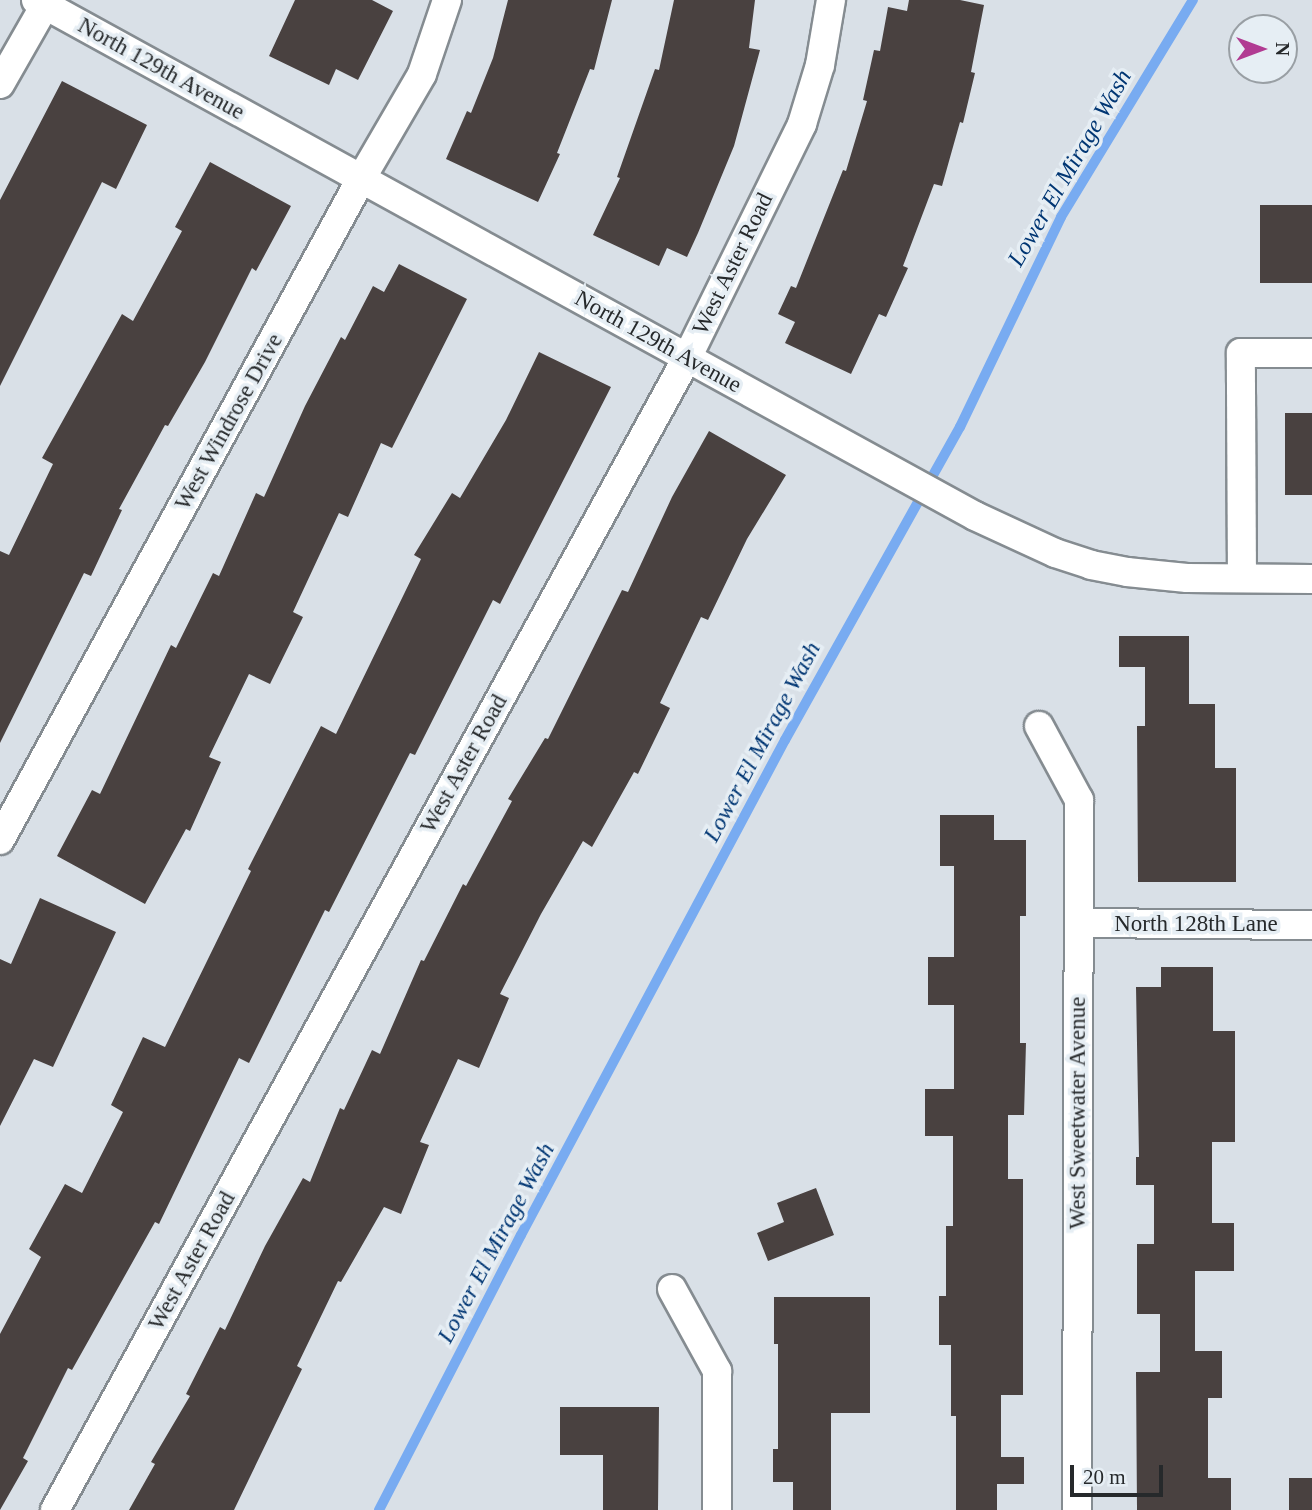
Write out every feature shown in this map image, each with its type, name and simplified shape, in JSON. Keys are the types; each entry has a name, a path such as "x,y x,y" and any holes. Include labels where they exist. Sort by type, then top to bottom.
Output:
{"street":[{"name":"West Windrose Drive","path":"0,839 361,179 422,75 447,0"},
{"name":"West Aster Road","path":"55,1510 687,358 802,124 820,65 831,0"},
{"name":"North 129th Avenue","path":"43,2 975,516 1091,565 1187,578 1312,579"},
{"path":"0,84 43,2"},
{"path":"1242,578 1241,353 1312,354"},
{"name":"West Sweetwater Avenue","path":"1039,726 1079,800 1077,1510"},
{"name":"North 128th Lane","path":"1079,923 1312,925"},
{"path":"672,1289 717,1371 717,1510"}],"building":[{"path":"295,0 372,0 393,11 358,80 336,69 329,85 269,56"},
{"path":"508,0 612,0 594,70 590,69 557,153 560,154 538,202 446,159 467,111 471,113 493,58"},
{"path":"674,0 755,0 749,48 760,50 734,146 687,257 667,248 659,266 593,235 620,178 617,177 655,69 659,70"},
{"path":"909,0 960,0 984,5 971,72 975,73 963,123 960,122 942,186 934,184 903,266 908,268 886,317 879,314 851,374 785,343 795,322 778,314 791,286 796,288 843,170 846,171 867,101 863,100 874,50 880,51 888,7 907,11"},
{"path":"62,81 147,125 116,189 102,182 0,386 0,200"},
{"path":"210,162 291,206 256,271 252,268 205,362 168,426 165,425 119,509 122,510 91,576 84,573 0,743 0,551 9,555 53,464 42,458 122,314 133,321 182,231 175,227"},
{"path":"1260,205 1312,205 1312,283 1260,283"},
{"path":"399,264 467,299 392,448 381,443 348,517 339,513 293,612 303,617 270,684 249,674 209,757 221,762 190,831 186,829 145,904 57,856 92,790 100,794 171,645 176,648 213,573 219,576 256,493 264,497 305,406 341,337 345,340 373,286 384,292"},
{"path":"539,352 611,387 500,604 493,600 415,755 410,753 329,912 325,910 249,1063 239,1058 159,1224 155,1222 72,1370 68,1368 23,1458 28,1461 0,1510 0,1334 41,1257 29,1249 65,1184 82,1193 123,1112 111,1105 143,1037 165,1047 251,871 248,869 321,726 336,734 421,559 414,555 452,493 460,498 506,420"},
{"path":"1285,413 1312,413 1312,495 1285,495"},
{"path":"709,431 786,475 747,539 708,620 701,617 660,703 670,708 638,774 634,772 592,847 583,841 541,914 500,994 509,998 479,1068 458,1059 420,1142 429,1145 401,1214 384,1207 341,1282 338,1281 297,1366 302,1369 234,1510 129,1510 155,1464 151,1462 190,1396 186,1394 220,1327 225,1330 265,1246 303,1178 310,1182 340,1108 344,1110 372,1050 380,1054 421,960 424,961 463,884 466,886 512,801 508,799 545,738 548,739 622,590 628,592 672,497"},
{"path":"1119,636 1189,636 1189,704 1215,704 1215,768 1236,768 1236,882 1138,882 1137,726 1145,726 1145,667 1119,667"},
{"path":"940,815 994,815 994,840 1026,840 1026,916 1020,916 1020,1043 1026,1043 1024,1115 1008,1115 1008,1179 1023,1179 1023,1395 1001,1395 1001,1457 1024,1457 1024,1484 997,1484 997,1510 956,1510 956,1416 951,1416 951,1345 939,1345 939,1296 946,1296 946,1226 953,1226 953,1136 925,1136 925,1089 954,1089 954,1005 928,1005 928,957 954,957 954,866 940,866"},
{"path":"40,898 116,932 53,1067 34,1059 0,1126 0,959 11,964"},
{"path":"1161,967 1213,967 1213,1031 1235,1031 1235,1142 1212,1142 1212,1223 1234,1223 1234,1271 1195,1271 1195,1351 1222,1351 1222,1398 1208,1398 1208,1478 1231,1478 1231,1510 1137,1510 1136,1372 1160,1372 1160,1314 1137,1314 1137,1244 1154,1244 1154,1185 1136,1185 1136,1157 1139,1157 1136,987 1161,987"},
{"path":"816,1188 834,1235 768,1261 757,1233 784,1222 777,1203"},
{"path":"774,1297 870,1297 870,1413 831,1413 831,1510 793,1510 793,1482 773,1482 773,1449 778,1449 778,1344 774,1344"},
{"path":"560,1407 659,1407 658,1510 603,1510 603,1455 560,1455"},
{"path":"1289,1478 1312,1478 1312,1510 1289,1510"}],"waterway":[{"name":"Lower El Mirage Wash","path":"379,1510 521,1235 785,740 960,427 1061,217 1193,0"}]}
